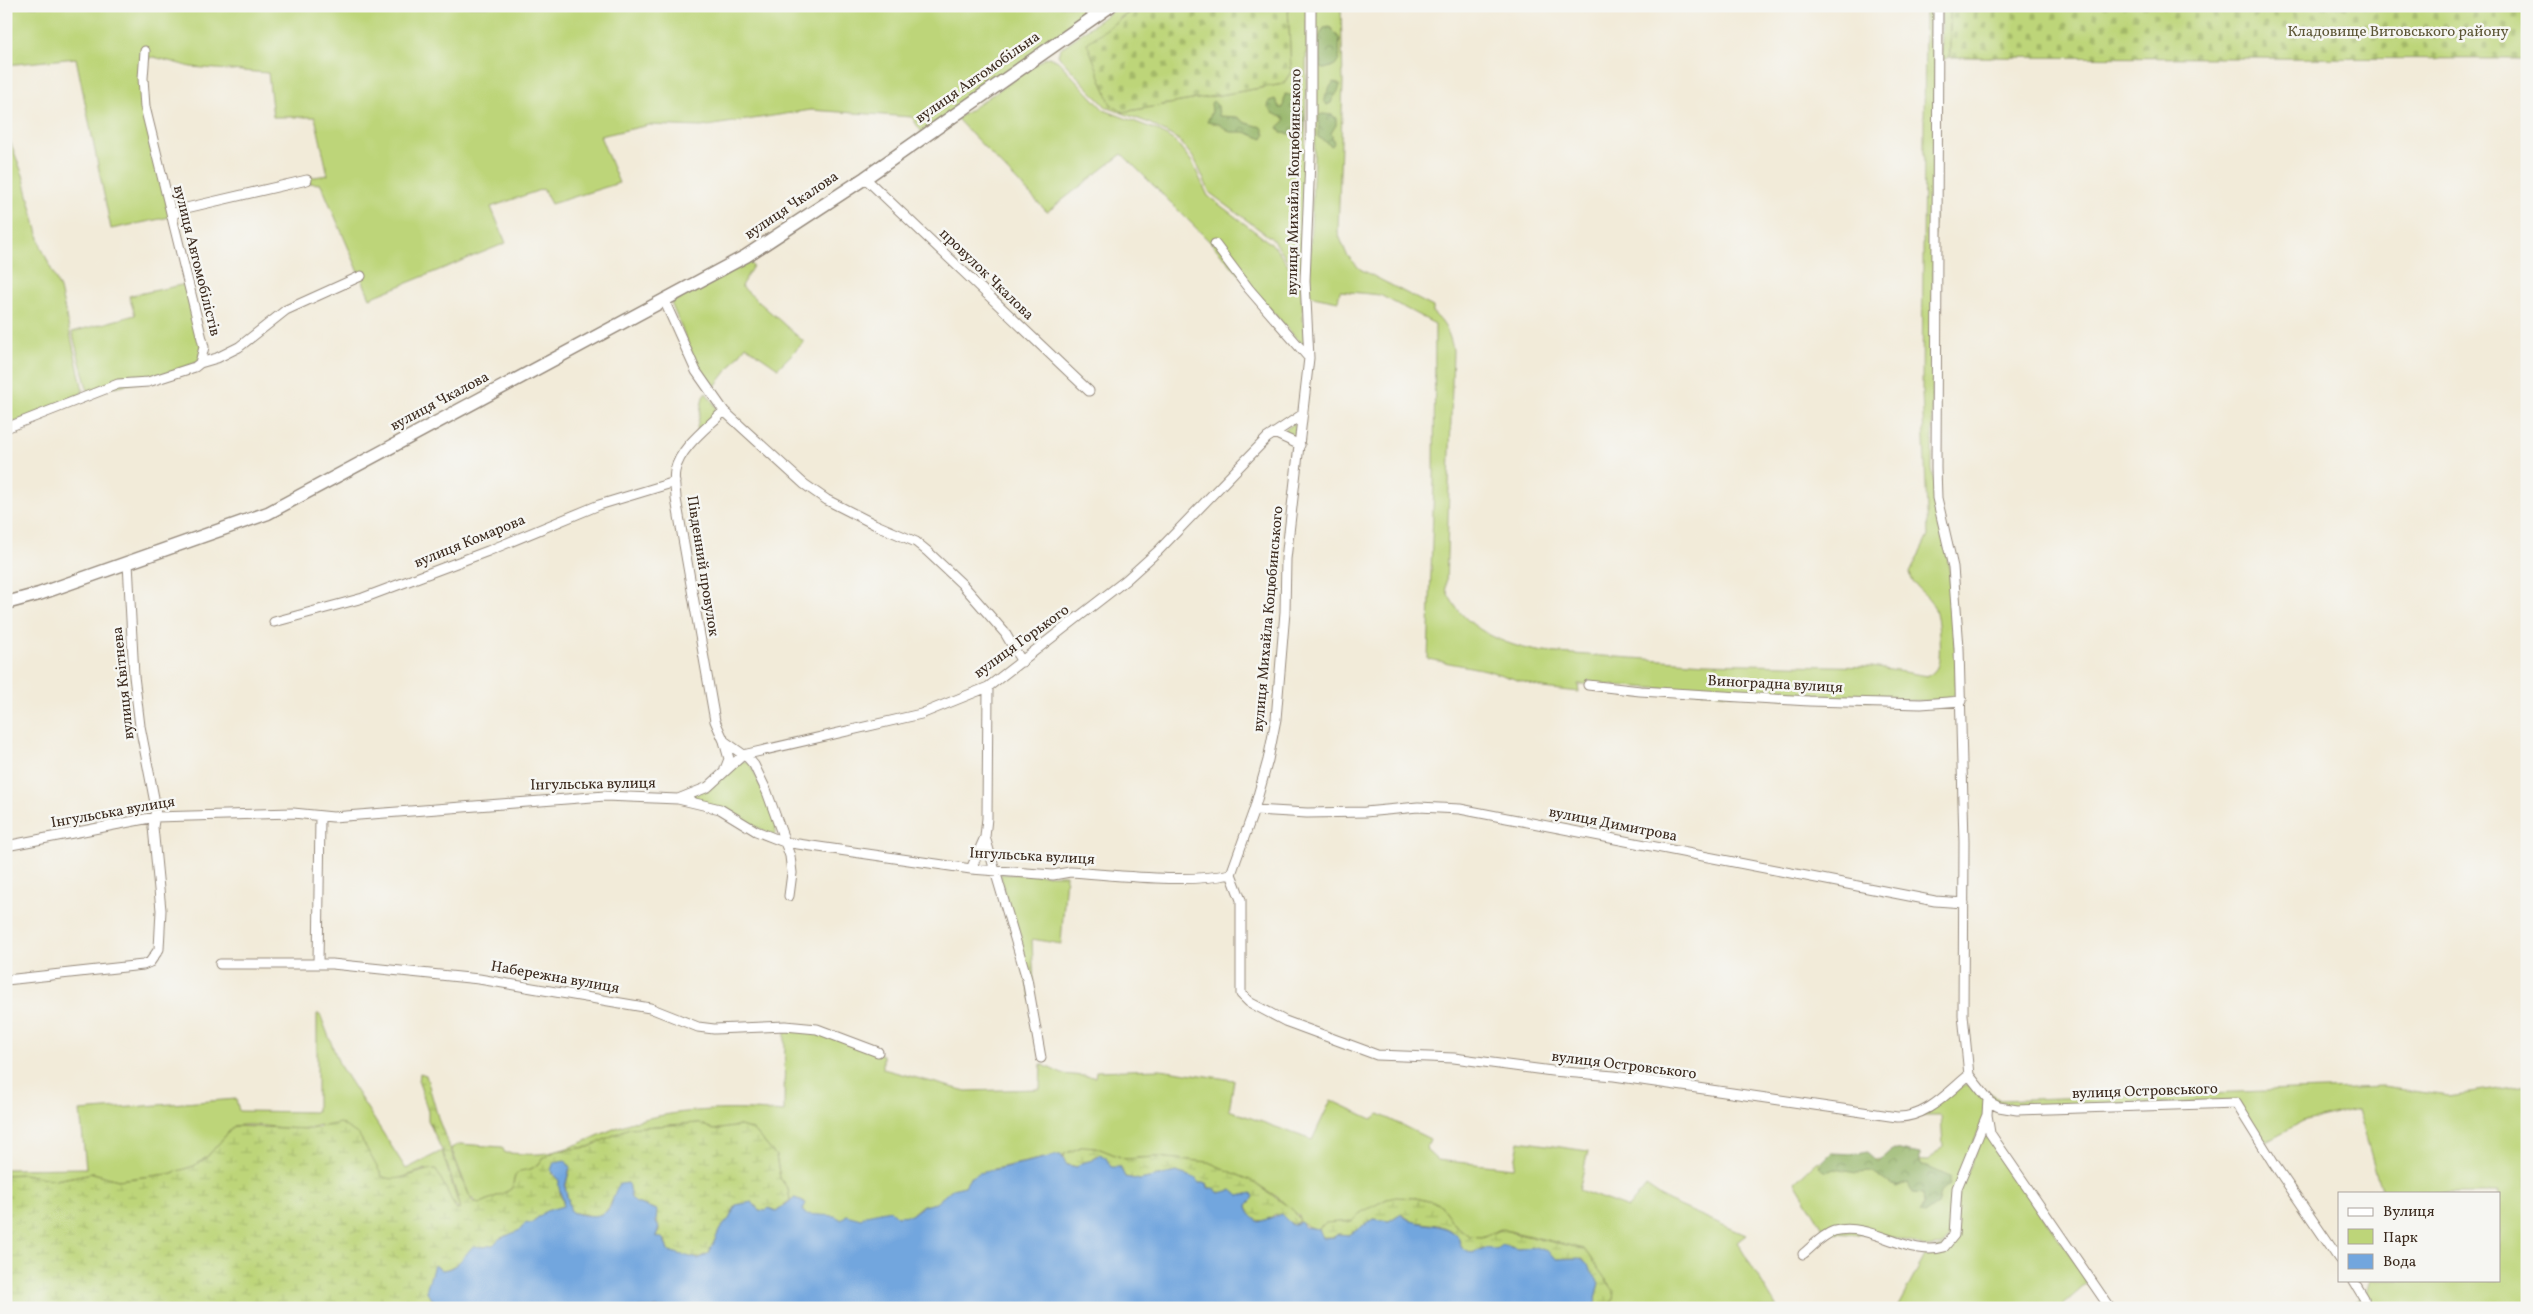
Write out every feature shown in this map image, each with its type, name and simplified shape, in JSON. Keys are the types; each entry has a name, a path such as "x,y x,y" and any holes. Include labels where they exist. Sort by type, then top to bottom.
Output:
{"street":[{"name":"вулиця Автомобільна","path":"864,178 1110,6"},
{"name":"вулиця Михайла Коцюбинського","path":"1232,874 1254,810 1268,760 1276,719 1285,612 1286,559 1309,358 1304,281 1311,135 1312,6"},
{"path":"1803,1254 1835,1231 1870,1233 1927,1249 1944,1247 1954,1235 1957,1188 1987,1114 1989,1102 1969,1075 1963,1015 1962,701 1953,568 1938,498 1936,468 1938,6"},
{"name":"вулиця Автомобілістів","path":"146,51 143,78 145,107 204,347 200,363"},
{"name":"вулиця Чкалова","path":"6,603 39,594 268,513 746,256 864,178"},
{"name":"провулок Чкалова","path":"864,178 1090,391"},
{"path":"173,215 182,208 307,180"},
{"path":"1215,244 1248,289 1309,358"},
{"path":"6,428 118,384 148,382 217,358 239,346 286,310 362,276"},
{"path":"664,300 696,371 724,411 804,484 827,500 916,542 927,551 962,584 1005,633 1022,662"},
{"name":"Південний провулок","path":"722,774 729,759 724,741 715,721 700,643 675,482 675,471 681,457 690,445 724,411"},
{"name":"вулиця Горького","path":"678,799 708,787 743,755 921,714 988,686 1022,662 1126,580 1158,551 1274,433 1303,414"},
{"path":"1274,433 1300,445"},
{"name":"вулиця Комарова","path":"274,622 362,598 488,551 598,504 675,482"},
{"name":"вулиця Квітнева","path":"6,980 143,965 150,962 158,949 161,910 153,827 156,808 140,726 134,676 128,563"},
{"name":"Виноградна вулиця","path":"1588,685 1649,692 1799,701 1921,704 1962,701"},
{"path":"971,869 985,837 988,818 988,686"},
{"path":"724,741 754,765 767,792 790,856 792,873 789,896"},
{"name":"Інгульська вулиця","path":"6,846 155,817 293,813 320,817 605,796 678,799 720,809 756,831 784,842 971,869 1052,875 1070,872 1219,877 1232,874"},
{"name":"вулиця Димитрова","path":"1254,810 1307,813 1365,812 1418,807 1460,809 1934,900 1964,903"},
{"path":"318,964 320,817"},
{"path":"985,837 990,860 997,871 1027,979 1041,1058"},
{"name":"вулиця Островського","path":"1232,874 1241,900 1241,994 1249,1002 1285,1021 1377,1055 1454,1058 1552,1071 1614,1076 1897,1117 1917,1114 1930,1107 1969,1075"},
{"name":"Набережна вулиця","path":"220,964 318,964 479,979 650,1008 698,1027 714,1029 785,1026 816,1028 878,1052"},
{"name":"вулиця Островського","path":"1989,1102 1999,1107 2018,1110 2236,1103 2274,1164 2338,1258"},
{"path":"1987,1114 1990,1133 2110,1308"},
{"path":"2354,1282 2365,1301 2365,1308"}],"green space":[{"path":"6,6 1105,6 922,133 912,117 811,110 701,127 649,125 600,136 619,183 551,204 543,189 491,207 506,243 370,298 321,184 308,183 307,178 328,175 315,117 273,117 268,73 191,67 154,57 149,58 141,77 170,217 111,229 76,58 6,65"},
{"path":"1119,6 1138,6 1118,19 1123,112 1283,84 1291,72 1288,6 1307,6 1304,239 1301,270 1295,269 1271,238 1210,193 1195,160 1179,140 1149,123 1106,107 1060,58 1058,55 1060,49"},
{"path":"1138,6 1288,6 1291,72 1283,84 1123,112 1111,105 1087,43"},
{"path":"1316,6 1341,6 1343,82 1338,233 1347,255 1360,269 1433,307 1433,313 1444,325 1452,344 1446,589 1453,603 1462,614 1486,633 1500,640 1543,652 1706,663 1872,667 1928,676 1933,673 1939,660 1939,635 1936,612 1928,598 1914,583 1910,573 1928,536 1922,391 1925,6 1935,6 1932,469 1949,567 1956,650 1956,693 1946,701 1809,699 1578,684 1579,692 1543,688 1486,670 1428,659 1434,482 1435,324 1380,295 1340,291 1338,301 1308,295 1315,136"},
{"path":"1941,6 1950,6 1950,57 1942,60"},
{"name":"Кладовище Витовського району","path":"1950,6 2527,6 2527,59 1950,57"},
{"path":"1330,27 1340,39 1339,58 1335,65 1324,69 1318,66 1318,39 1324,28"},
{"path":"1049,57 1058,61 1104,110 1157,130 1176,142 1192,162 1208,196 1274,246 1301,282 1305,348 1213,245 1122,154 1047,212 957,119"},
{"path":"1334,82 1340,85 1331,103 1327,105 1324,101"},
{"path":"1285,94 1296,99 1300,104 1304,116 1302,135 1281,133 1278,127 1285,119 1268,108 1269,101 1275,99 1280,108 1283,108"},
{"path":"1213,101 1218,106 1219,116 1237,117 1246,123 1262,127 1265,135 1263,139 1245,132 1230,132 1219,124 1207,122 1212,111 1211,103"},
{"path":"1322,114 1332,115 1336,118 1336,125 1331,133 1334,143 1332,146 1318,137 1319,116"},
{"path":"6,131 23,175 41,246 60,289 83,390 81,394 6,426"},
{"path":"749,260 753,266 741,286 804,342 778,368 746,346 712,390 699,369 671,303"},
{"path":"186,284 202,347 198,362 149,380 88,392 72,332 135,315 129,296"},
{"path":"706,393 715,407 716,415 696,433 703,397"},
{"path":"1298,421 1296,439 1284,433 1283,431"},
{"path":"742,761 749,762 767,798 776,828 775,835 686,797"},
{"path":"1000,874 1066,875 1061,944 1032,939 1035,1015"},
{"path":"317,1014 320,1014 340,1066 406,1169 442,1151 459,1210 426,1169 395,1180 387,1179 382,1176 373,1163 320,1125 299,1129 256,1125 234,1126 207,1157 194,1166 169,1174 118,1180 93,1173 56,1180 23,1174 6,1175 6,1169 86,1168 80,1111 236,1099 239,1111 317,1112"},
{"path":"785,1028 833,1034 883,1055 883,1069 966,1091 1040,1089 1041,1064 1062,1074 1095,1077 1096,1071 1160,1069 1234,1080 1229,1110 1312,1140 1331,1100 1372,1119 1379,1114 1430,1139 1426,1150 1437,1160 1514,1168 1519,1141 1588,1151 1579,1190 1628,1208 1646,1186 1668,1201 1746,1235 1737,1242 1777,1308 1615,1308 1610,1305 1613,1300 1610,1286 1584,1249 1501,1229 1481,1237 1469,1236 1453,1223 1440,1204 1416,1198 1387,1199 1360,1214 1352,1221 1322,1225 1319,1229 1316,1229 1299,1223 1299,1216 1277,1197 1254,1182 1208,1162 1156,1157 1125,1159 1095,1147 1081,1147 1064,1154 1063,1158 1058,1155 984,1171 970,1178 965,1186 952,1189 936,1203 920,1207 911,1215 897,1216 890,1210 861,1219 845,1217 842,1220 832,1216 807,1215 803,1213 804,1201 795,1198 790,1200 788,1189 780,1178 776,1156 753,1130 740,1126 714,1130 699,1123 629,1128 589,1147 556,1151 577,1145 624,1125 655,1117 710,1110 784,1112"},
{"path":"420,1073 426,1075 439,1121 464,1184 472,1201 479,1204 508,1191 512,1188 515,1176 520,1171 531,1169 539,1164 543,1158 556,1151 589,1147 629,1128 699,1123 714,1130 740,1126 753,1130 776,1156 780,1178 788,1189 790,1200 776,1211 769,1208 765,1211 759,1210 752,1202 736,1205 729,1219 720,1229 709,1253 696,1259 668,1251 665,1240 656,1236 659,1230 655,1209 636,1203 631,1198 628,1183 621,1184 605,1213 594,1216 571,1212 566,1201 566,1185 570,1170 551,1173 559,1181 563,1206 544,1213 521,1230 499,1239 493,1245 473,1247 459,1262 451,1267 441,1270 437,1266 433,1270 430,1281 431,1293 440,1308 6,1308 6,1175 23,1174 56,1180 93,1173 118,1180 169,1174 194,1166 207,1157 234,1126 310,1129 340,1123 359,1135 382,1176 394,1179 436,1169 456,1209 459,1210 460,1205 444,1155 428,1120 428,1112 419,1082"},
{"path":"1966,1085 1976,1088 1985,1099 1985,1115 1962,1169 1952,1234 1943,1245 1927,1247 1885,1235 1826,1233 1795,1182 1816,1162 1840,1158 1929,1161 1943,1146 1941,1116 1918,1116 1961,1086"},
{"path":"2527,1085 2527,1308 2352,1308 2355,1301 2367,1293 2370,1282 2500,1282 2500,1192 2382,1192 2358,1109 2302,1122 2264,1142 2238,1102 2018,1108 1993,1101 1985,1090 2000,1100 2384,1087 2448,1096"},
{"path":"1983,1136 1987,1137 1993,1144 2089,1282 2059,1308 1897,1308 1927,1252 1952,1244 1959,1189"},
{"path":"460,1144 502,1147 505,1153 535,1154 556,1151 543,1158 539,1164 531,1169 515,1176 512,1188 508,1191 479,1204 470,1197 451,1148"},
{"path":"1084,1146 1095,1147 1125,1159 1156,1157 1208,1162 1254,1182 1293,1210 1300,1220 1294,1225 1275,1214 1266,1220 1257,1220 1251,1215 1247,1205 1253,1199 1252,1193 1239,1196 1236,1193 1215,1191 1207,1183 1198,1183 1195,1178 1176,1172 1140,1180 1125,1177 1121,1169 1110,1167 1108,1161 1097,1155 1093,1160 1081,1163 1077,1167 1065,1164 1064,1154"},
{"path":"1895,1149 1920,1154 1920,1162 1923,1165 1950,1177 1950,1185 1940,1193 1937,1205 1924,1214 1919,1213 1924,1204 1923,1194 1913,1193 1908,1183 1895,1187 1873,1172 1856,1173 1835,1169 1826,1172 1819,1167 1831,1153 1856,1154 1867,1152 1878,1162 1891,1150"},
{"path":"1396,1197 1416,1198 1440,1204 1453,1223 1469,1236 1481,1237 1504,1229 1513,1233 1584,1249 1614,1291 1613,1300 1610,1305 1597,1306 1595,1298 1599,1283 1583,1259 1557,1259 1535,1247 1518,1249 1504,1245 1496,1250 1483,1248 1472,1253 1460,1244 1459,1238 1452,1231 1438,1225 1413,1222 1403,1215 1398,1215 1389,1221 1374,1219 1349,1235 1338,1234 1334,1237 1321,1237 1319,1229 1325,1223 1352,1221 1360,1213 1387,1199"}],"water":[{"path":"1100,1154 1106,1158 1111,1167 1120,1167 1125,1177 1140,1180 1176,1172 1195,1178 1199,1183 1207,1183 1208,1188 1213,1188 1219,1193 1232,1190 1239,1196 1252,1193 1254,1197 1247,1205 1247,1208 1251,1215 1259,1222 1281,1214 1292,1225 1301,1222 1304,1227 1319,1229 1323,1238 1334,1237 1338,1234 1349,1235 1374,1219 1389,1221 1400,1214 1409,1220 1450,1230 1459,1238 1462,1247 1472,1253 1487,1247 1496,1250 1501,1245 1518,1249 1535,1247 1547,1251 1557,1259 1580,1258 1588,1265 1599,1283 1595,1298 1597,1306 1610,1305 1615,1308 506,1308 498,1306 491,1308 440,1308 426,1291 434,1265 441,1270 451,1268 473,1246 484,1247 493,1245 499,1239 520,1230 526,1222 531,1223 546,1211 563,1206 559,1181 551,1170 554,1162 565,1160 570,1167 565,1187 571,1212 589,1216 601,1215 609,1208 620,1184 628,1183 631,1198 636,1203 657,1210 656,1222 659,1228 656,1236 664,1239 668,1251 698,1259 709,1253 720,1229 729,1219 736,1205 752,1202 759,1210 765,1211 769,1208 776,1211 795,1198 806,1203 803,1210 805,1214 835,1216 842,1220 846,1215 861,1219 866,1215 890,1210 897,1216 911,1215 923,1206 936,1203 952,1189 965,1186 970,1178 979,1173 1058,1155 1061,1155 1067,1165 1077,1167 1081,1163 1093,1160"}]}
